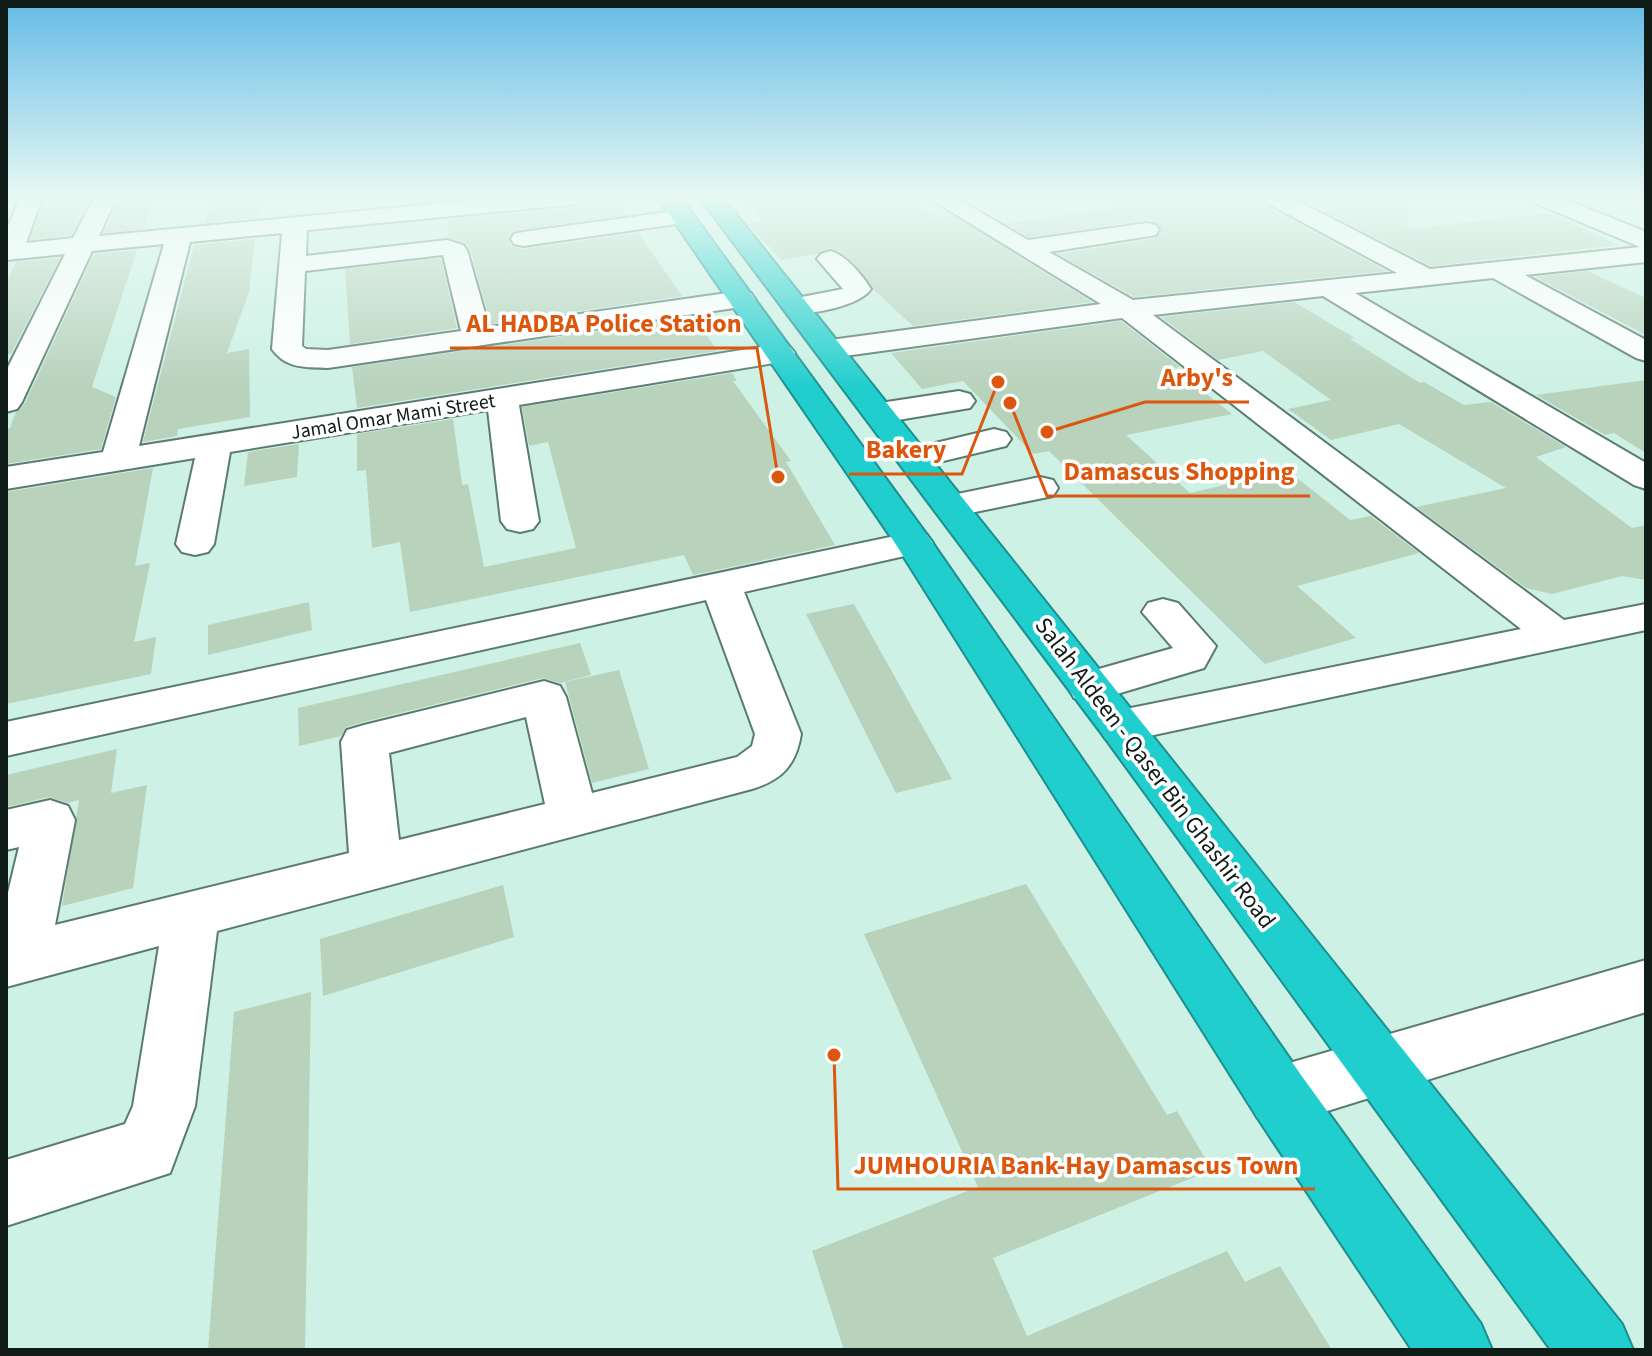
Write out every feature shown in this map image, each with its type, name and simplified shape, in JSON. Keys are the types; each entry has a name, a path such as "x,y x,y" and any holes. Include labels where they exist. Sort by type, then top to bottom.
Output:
{"highway":[{"path":"721,261 741,299 914,543 1279,1096 1455,1350"},
{"name":"Salah Aldeen - Qaser Bin Ghashir Road","path":"748,261 796,306 880,413 1596,1350"}],"street":[{"path":"6,402 75,261"},
{"path":"118,460 181,261"},
{"path":"292,261 287,349 299,358 328,359 741,299"},
{"path":"292,265 324,261"},
{"path":"457,261 477,337"},
{"path":"796,306 852,295 858,289 832,261"},
{"path":"1046,261 1128,309 1556,635"},
{"path":"1395,261 1423,276"},
{"path":"830,349 1128,309 1573,261"},
{"path":"1496,269 1646,352"},
{"path":"1326,287 1646,478"},
{"name":"Jamal Omar Mami Street","path":"6,478 214,447 780,353"},
{"path":"502,399 520,521"},
{"path":"880,413 959,401"},
{"path":"914,458 994,439"},
{"path":"195,544 214,447"},
{"path":"951,506 1040,488"},
{"path":"6,739 914,543"},
{"path":"6,830 50,820 14,960 752,771 774,755 778,734 720,583"},
{"path":"1090,687 1189,658 1195,646 1163,612"},
{"path":"1121,726 1646,617"},
{"path":"376,867 364,742 544,697 573,817"},
{"path":"6,1193 147,1150 164,1106 192,914"},
{"path":"1279,1096 1646,986"}],"building":[{"path":"58,261 11,354 6,355 6,284 16,262"},
{"path":"91,261 133,261 92,387 116,397 101,449 6,464 6,429 10,428 16,412 25,403"},
{"path":"190,261 252,261 249,292 227,353 249,349 250,417 178,429 177,436 143,442"},
{"path":"442,261 457,328 350,344 345,269"},
{"path":"473,261 658,261 682,296 491,324"},
{"path":"851,261 1026,261 1092,302 913,326 874,290"},
{"path":"1071,261 1369,261 1387,271 1134,297"},
{"path":"1422,261 1473,261 1431,266"},
{"path":"1587,271 1646,298 1646,335 1535,277"},
{"path":"1294,302 1355,338 1350,339 1420,383 1424,382 1464,405 1491,402 1566,447 1536,457 1632,528 1646,525 1646,580 1622,576 1552,594 1526,588 1416,507 1506,488 1399,424 1331,440 1288,409 1331,400 1263,351 1218,360 1161,317"},
{"path":"695,317 717,351 357,408 352,367"},
{"path":"1121,321 1180,367 1173,368 1232,414 1126,435 1190,493 1287,470 1350,520 1371,516 1419,553 1297,586 1356,638 1265,664 1049,451 1033,454 963,381 922,389 891,353"},
{"path":"732,373 737,381 733,381 791,461 786,462 835,545 693,575 684,555 410,612 400,542 372,548 366,470 357,471 357,434 453,419 462,485 468,484 484,567 576,548 548,442 529,446 522,407"},
{"path":"1646,380 1646,453 1614,433 1605,435 1536,395"},
{"path":"299,444 297,477 244,486 248,452"},
{"path":"153,468 135,566 150,563 134,642 156,637 151,674 6,704 6,492"},
{"path":"309,602 312,630 208,655 208,625"},
{"path":"854,604 952,779 896,793 806,614"},
{"path":"580,643 591,675 560,683 543,678 363,722 346,727 341,736 299,746 298,708"},
{"path":"619,670 649,769 592,783 565,682"},
{"path":"117,749 111,793 147,785 133,888 62,906 79,800 68,803 49,797 6,807 6,775"},
{"path":"1026,884 1167,1115 1177,1111 1212,1170 993,1258 1027,1336 1227,1251 1245,1282 1280,1266 1332,1350 844,1350 812,1251 978,1187 864,934"},
{"path":"503,885 514,937 323,996 320,939"},
{"path":"311,992 305,1350 208,1350 234,1012"}],"place":[{"name":"Bakery","path":"998,382"},
{"name":"Damascus Shopping","path":"1010,403"},
{"name":"Arby's","path":"1047,432"},
{"name":"AL HADBA Police Station","path":"778,477"},
{"name":"JUMHOURIA Bank-Hay Damascus Town","path":"834,1055"}]}
